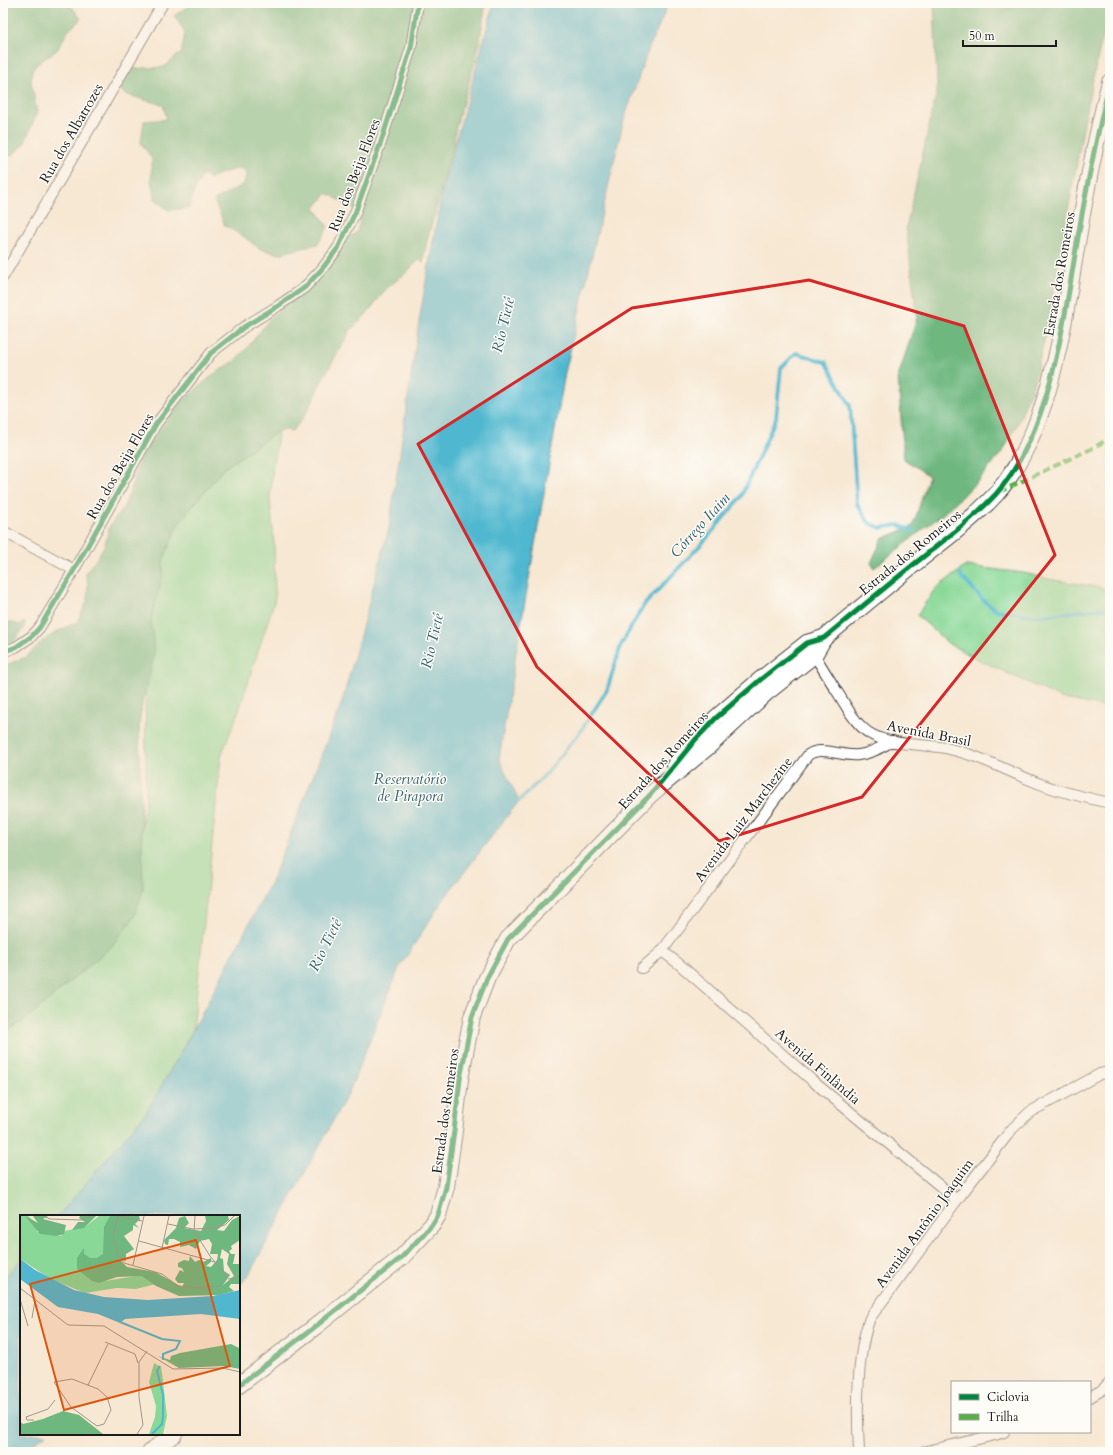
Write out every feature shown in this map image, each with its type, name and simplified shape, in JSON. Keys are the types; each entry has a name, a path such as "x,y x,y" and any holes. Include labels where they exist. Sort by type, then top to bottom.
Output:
{"main road":[{"name":"Estrada dos Romeiros","path":"240,1384 402,1257 432,1225 438,1215 446,1187 460,1079 472,1017 487,978 508,939 651,794 709,746 766,693 810,649 959,529 996,494 1014,469 1028,445 1049,386 1080,225 1110,82"},
{"path":"150,1452 173,1435"}],"street":[{"name":"Rua dos Albatrozes","path":"3,277 163,3"},
{"name":"Rua dos Beija Flores","path":"3,652 16,647 32,636 49,613 156,424 211,353 244,327 304,288 322,269 338,248 355,213 381,142 411,48 418,3"},
{"path":"3,531 74,570"},
{"name":"Avenida Brasil","path":"810,649 852,715 860,725 877,737 893,741 952,750 986,761 1042,785 1110,803"},
{"name":"Avenida Luiz Marchezine","path":"642,968 662,951 808,755 815,751 821,750 842,755 857,756 871,753 893,741"},
{"name":"Avenida Finlândia","path":"662,951 679,964 815,1083 957,1200"},
{"name":"Avenida Antônio Joaquim","path":"859,1452 859,1375 865,1332 870,1318 957,1200 1012,1129 1030,1112 1064,1092 1100,1074 1110,1072"},
{"path":"1091,1396 1102,1390 1110,1382"},
{"path":"923,1452 1001,1433"}],"highlighted area":[{"path":"809,280 964,326 1055,555 862,797 719,841 537,667 418,444 632,308"}],"green space":[{"path":"3,3 66,3 72,7 81,19 68,31 57,50 37,64 32,71 31,81 37,112 24,145 12,155 5,157 3,155"},
{"path":"192,3 486,3 478,51 456,127 453,146 427,241 423,262 419,260 405,274 388,287 364,317 350,331 320,384 302,420 291,432 287,430 278,431 223,469 178,524 163,561 163,576 152,614 151,629 153,631 154,657 143,698 139,726 143,890 134,917 112,946 27,1018 3,1034 3,666 26,657 40,643 56,632 77,622 87,602 88,582 86,572 95,561 105,544 110,525 122,510 130,492 141,454 180,403 214,374 233,362 247,348 272,316 288,303 341,243 357,232 362,213 327,193 315,208 328,227 318,244 279,254 260,249 243,236 225,226 214,200 239,187 245,181 246,172 241,168 221,173 210,179 203,174 195,189 189,208 168,210 154,198 151,179 152,159 141,143 144,121 167,119 163,105 124,94 118,85 126,69 164,67 179,54 181,55 185,32 174,16"},
{"path":"934,3 1110,3 1110,17 1101,43 1088,102 1045,338 1033,385 1019,421 1003,451 978,481 944,513 874,568 871,563 882,539 913,526 929,476 904,459 898,377 917,318 906,228 937,90"},
{"path":"275,420 278,436 273,463 270,500 274,539 275,599 238,713 221,756 193,1030 146,1113 59,1215 20,1215 20,1261 3,1280 3,1013 141,835 146,796 145,637 169,516"},
{"path":"966,566 1024,573 1048,579 1110,589 1110,707 1063,699 981,661 949,644 917,615 935,589"},
{"path":"3,620 20,625 25,622 24,628 11,645 3,647"}],"water":[{"name":"Reservatório de Pirapora","path":"494,3 669,3 648,50 623,123 565,373 499,759 519,801 443,900 399,968 349,1092 247,1278 240,1284 240,1215 59,1215 146,1113 193,1030 273,878 342,702 389,528 419,321 442,190"},
{"path":"20,1261 20,1435 45,1435 23,1452 3,1452 3,1280"}],"waterway":[{"name":"Córrego Itaim","path":"514,802 519,801 544,776 580,732 607,690 621,645 644,605 708,537 741,497 776,418 781,368 796,353 826,362 850,405 857,504 869,523 881,528 898,525 914,531"},
{"name":"Córrego Itaim","path":"960,575 983,600 996,610 1036,616 1110,608"}],"marked path":[{"path":"999,492 1091,449 1110,438"}],"cycle path":[{"path":"3,652 16,647 32,636 40,627 74,570 156,424 211,353 244,327 304,288 322,269 338,248 355,213 381,142 411,48 418,3"},
{"path":"240,1384 402,1257 432,1225 438,1215 446,1187 460,1079 472,1017 487,978 508,939 651,794 696,739 716,718 760,680 807,643 824,638 961,527 996,494 1015,468 1030,439 1043,406 1053,372 1061,337 1089,179 1110,82"}],"water label":[{"name":"Rio Tietê","path":"503,325"},
{"name":"Rio Tietê","path":"432,641"},
{"name":"Rio Tietê","path":"325,945"}]}
